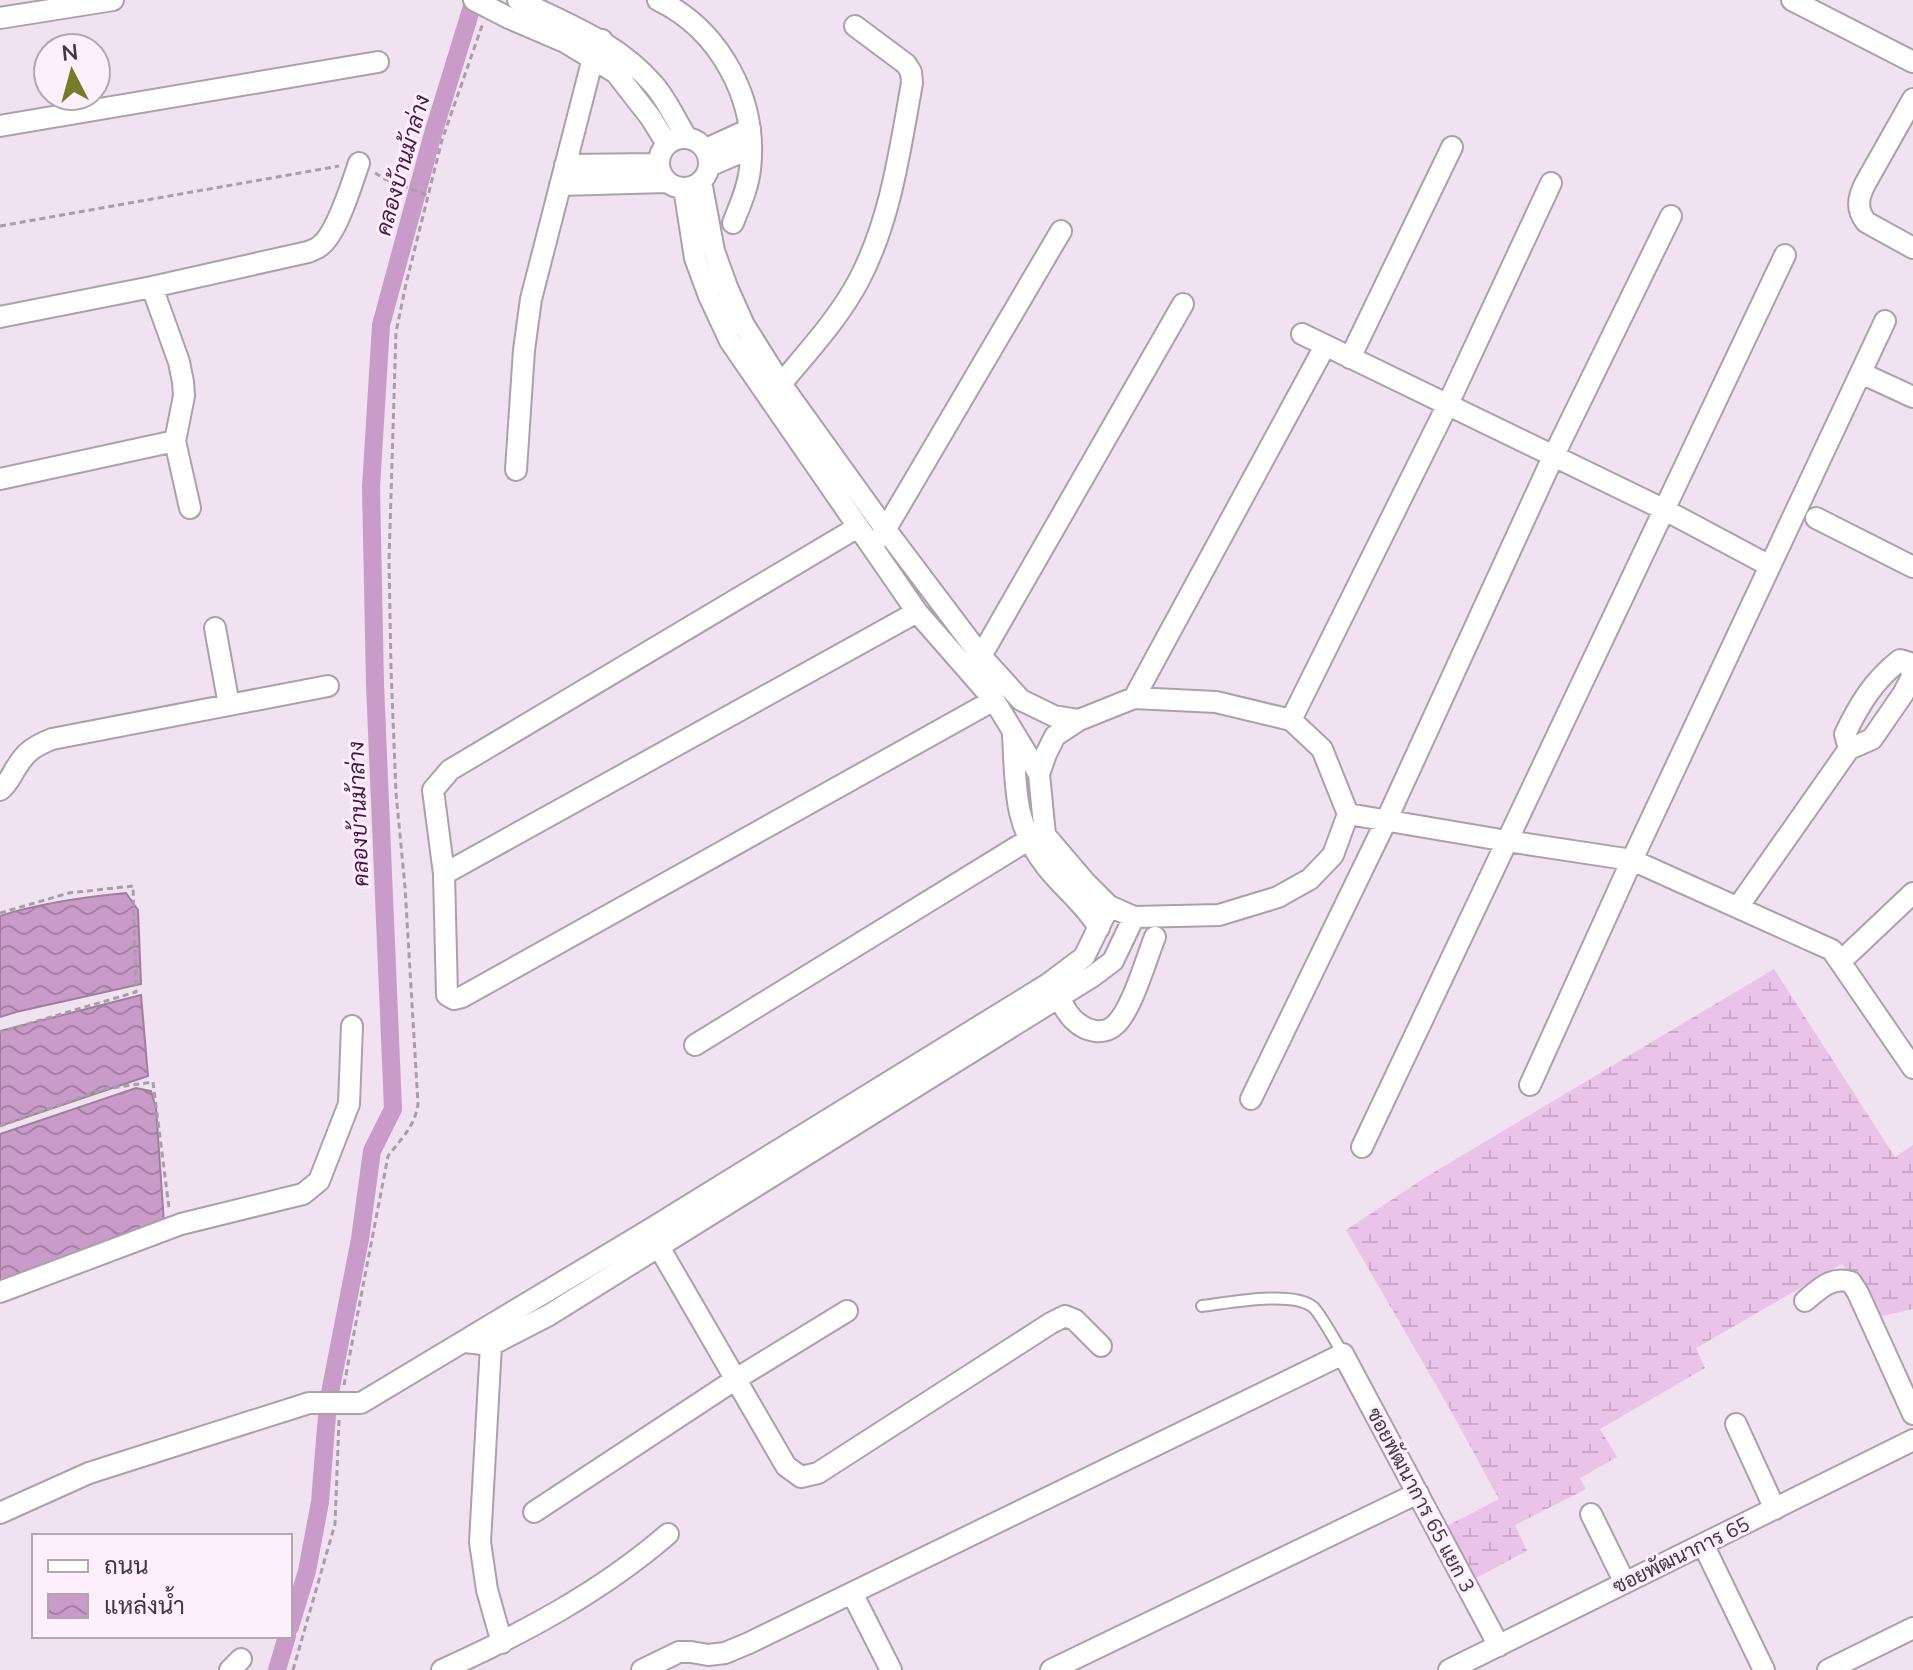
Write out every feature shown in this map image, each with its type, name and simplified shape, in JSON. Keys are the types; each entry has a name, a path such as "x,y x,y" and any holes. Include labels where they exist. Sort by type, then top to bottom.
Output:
{"street":[{"path":"0,18 113,0"},
{"path":"658,0 677,9 704,33 722,54 740,88 750,138 748,184 733,223"},
{"path":"1792,0 1913,62"},
{"path":"480,6 514,9 565,42 597,49 645,109 677,141"},
{"path":"781,384 835,319 859,280 882,227 900,153 912,83 911,72 906,64 855,26"},
{"path":"516,470 524,350 531,299 597,49"},
{"path":"0,126 378,62"},
{"path":"1913,99 1865,184 1858,205 1866,222 1913,248"},
{"path":"563,175 612,166 687,172 750,138"},
{"path":"1039,774 994,700 917,612 730,341 695,258 687,172 697,141 677,141 659,156 687,172 727,287 744,325 781,384 981,656 1021,700 1054,716 1079,720"},
{"path":"1350,358 1452,147"},
{"path":"0,317 152,287 308,252 322,246 344,206 359,163"},
{"path":"1291,720 1447,406 1551,183"},
{"path":"1251,1099 1386,821 1553,457 1671,216"},
{"path":"873,549 1061,231"},
{"path":"1362,1147 1785,255"},
{"path":"152,287 179,362 183,382 184,396 175,441 190,508"},
{"path":"981,656 1183,304"},
{"path":"1530,1085 1885,321"},
{"path":"1302,334 1663,509 1770,566"},
{"path":"1134,698 1325,346"},
{"path":"1861,373 1913,397"},
{"path":"0,479 175,441"},
{"path":"1816,518 1913,567"},
{"path":"858,527 450,770 433,790 444,874 447,995 454,999 475,990 994,700"},
{"path":"444,874 917,612"},
{"path":"215,628 229,705"},
{"path":"0,790 31,748 52,739 328,686"},
{"path":"1013,733 1020,817 1036,838 1109,906 1134,917 1219,915 1278,897 1310,879 1333,855 1348,814 1322,749 1291,720 1216,702 1134,698 1079,720 1055,736 1039,774 1036,838 1052,874 1088,910 1099,928"},
{"path":"1738,907 1849,749"},
{"path":"1348,814 1632,860 1832,950 1909,1055"},
{"path":"695,1045 1036,838"},
{"path":"1840,962 1913,893"},
{"path":"1054,991 1084,957 1109,906"},
{"path":"502,1643 487,1590 480,1542 489,1337 538,1297 653,1238 1054,991 1093,976 1113,961 1134,917"},
{"path":"1054,991 1068,1014 1088,1030 1103,1031 1115,1025 1127,1008 1155,937"},
{"path":"0,1292 171,1228 303,1194 319,1181 349,1104 352,1026"},
{"path":"0,1513 89,1473 309,1403 361,1403 465,1342 489,1337 549,1315 653,1238"},
{"path":"653,1238 786,1466 801,1477 818,1473 1065,1316 1075,1320 1101,1346"},
{"path":"1805,1301 1833,1280 1851,1282 1913,1414"},
{"path":"538,1297 549,1315"},
{"path":"534,1512 736,1379 847,1311"},
{"path":"642,1670 679,1652 725,1653 749,1643 1343,1354"},
{"name":"ซอยพัฒนาการ 65 แยก 3","path":"1343,1354 1499,1646"},
{"path":"1736,1424 1775,1509"},
{"name":"ซอยพัฒนาการ 65","path":"1449,1670 1913,1440"},
{"path":"1051,1670 1418,1493"},
{"path":"1591,1514 1625,1583"},
{"path":"442,1670 502,1643 575,1602 668,1534"},
{"path":"1703,1544 1764,1670"},
{"path":"852,1593 891,1670"},
{"path":"1828,1670 1913,1628"}],"lane":[{"path":"1202,1306 1293,1298 1312,1307 1343,1354"}],"path":[{"path":"342,1394 388,1156 411,1127 418,1104 396,793 389,561 396,332 442,140 480,6"},
{"path":"0,226 359,163 385,179 428,195"},
{"path":"0,913 69,893 133,886 136,992 0,1032"},
{"path":"0,1126 104,1089 153,1082 171,1228"},
{"path":"293,1670 335,1524 337,1444"}],"green space":[{"path":"1774,969 1895,1157 1913,1145 1913,1309 1882,1316 1842,1264 1696,1348 1705,1368 1600,1429 1617,1457 1580,1478 1586,1489 1515,1525 1527,1551 1472,1580 1447,1526 1499,1499 1346,1230 1426,1177"}],"water":[{"path":"126,893 138,910 141,984 0,1017 0,916 62,901"},
{"path":"141,995 148,1076 0,1126 0,1031"},
{"path":"136,1088 151,1091 156,1108 164,1223 0,1282 0,1134"}],"waterway":[{"name":"คลองบ้านม้าล่าง","path":"292,1620 307,1571 320,1502 328,1403 360,1239 372,1151 393,1109 375,684 371,487 381,325 432,137 474,0"},
{"name":"คลองบ้านม้าล่าง","path":"277,1670 286,1638"}]}
